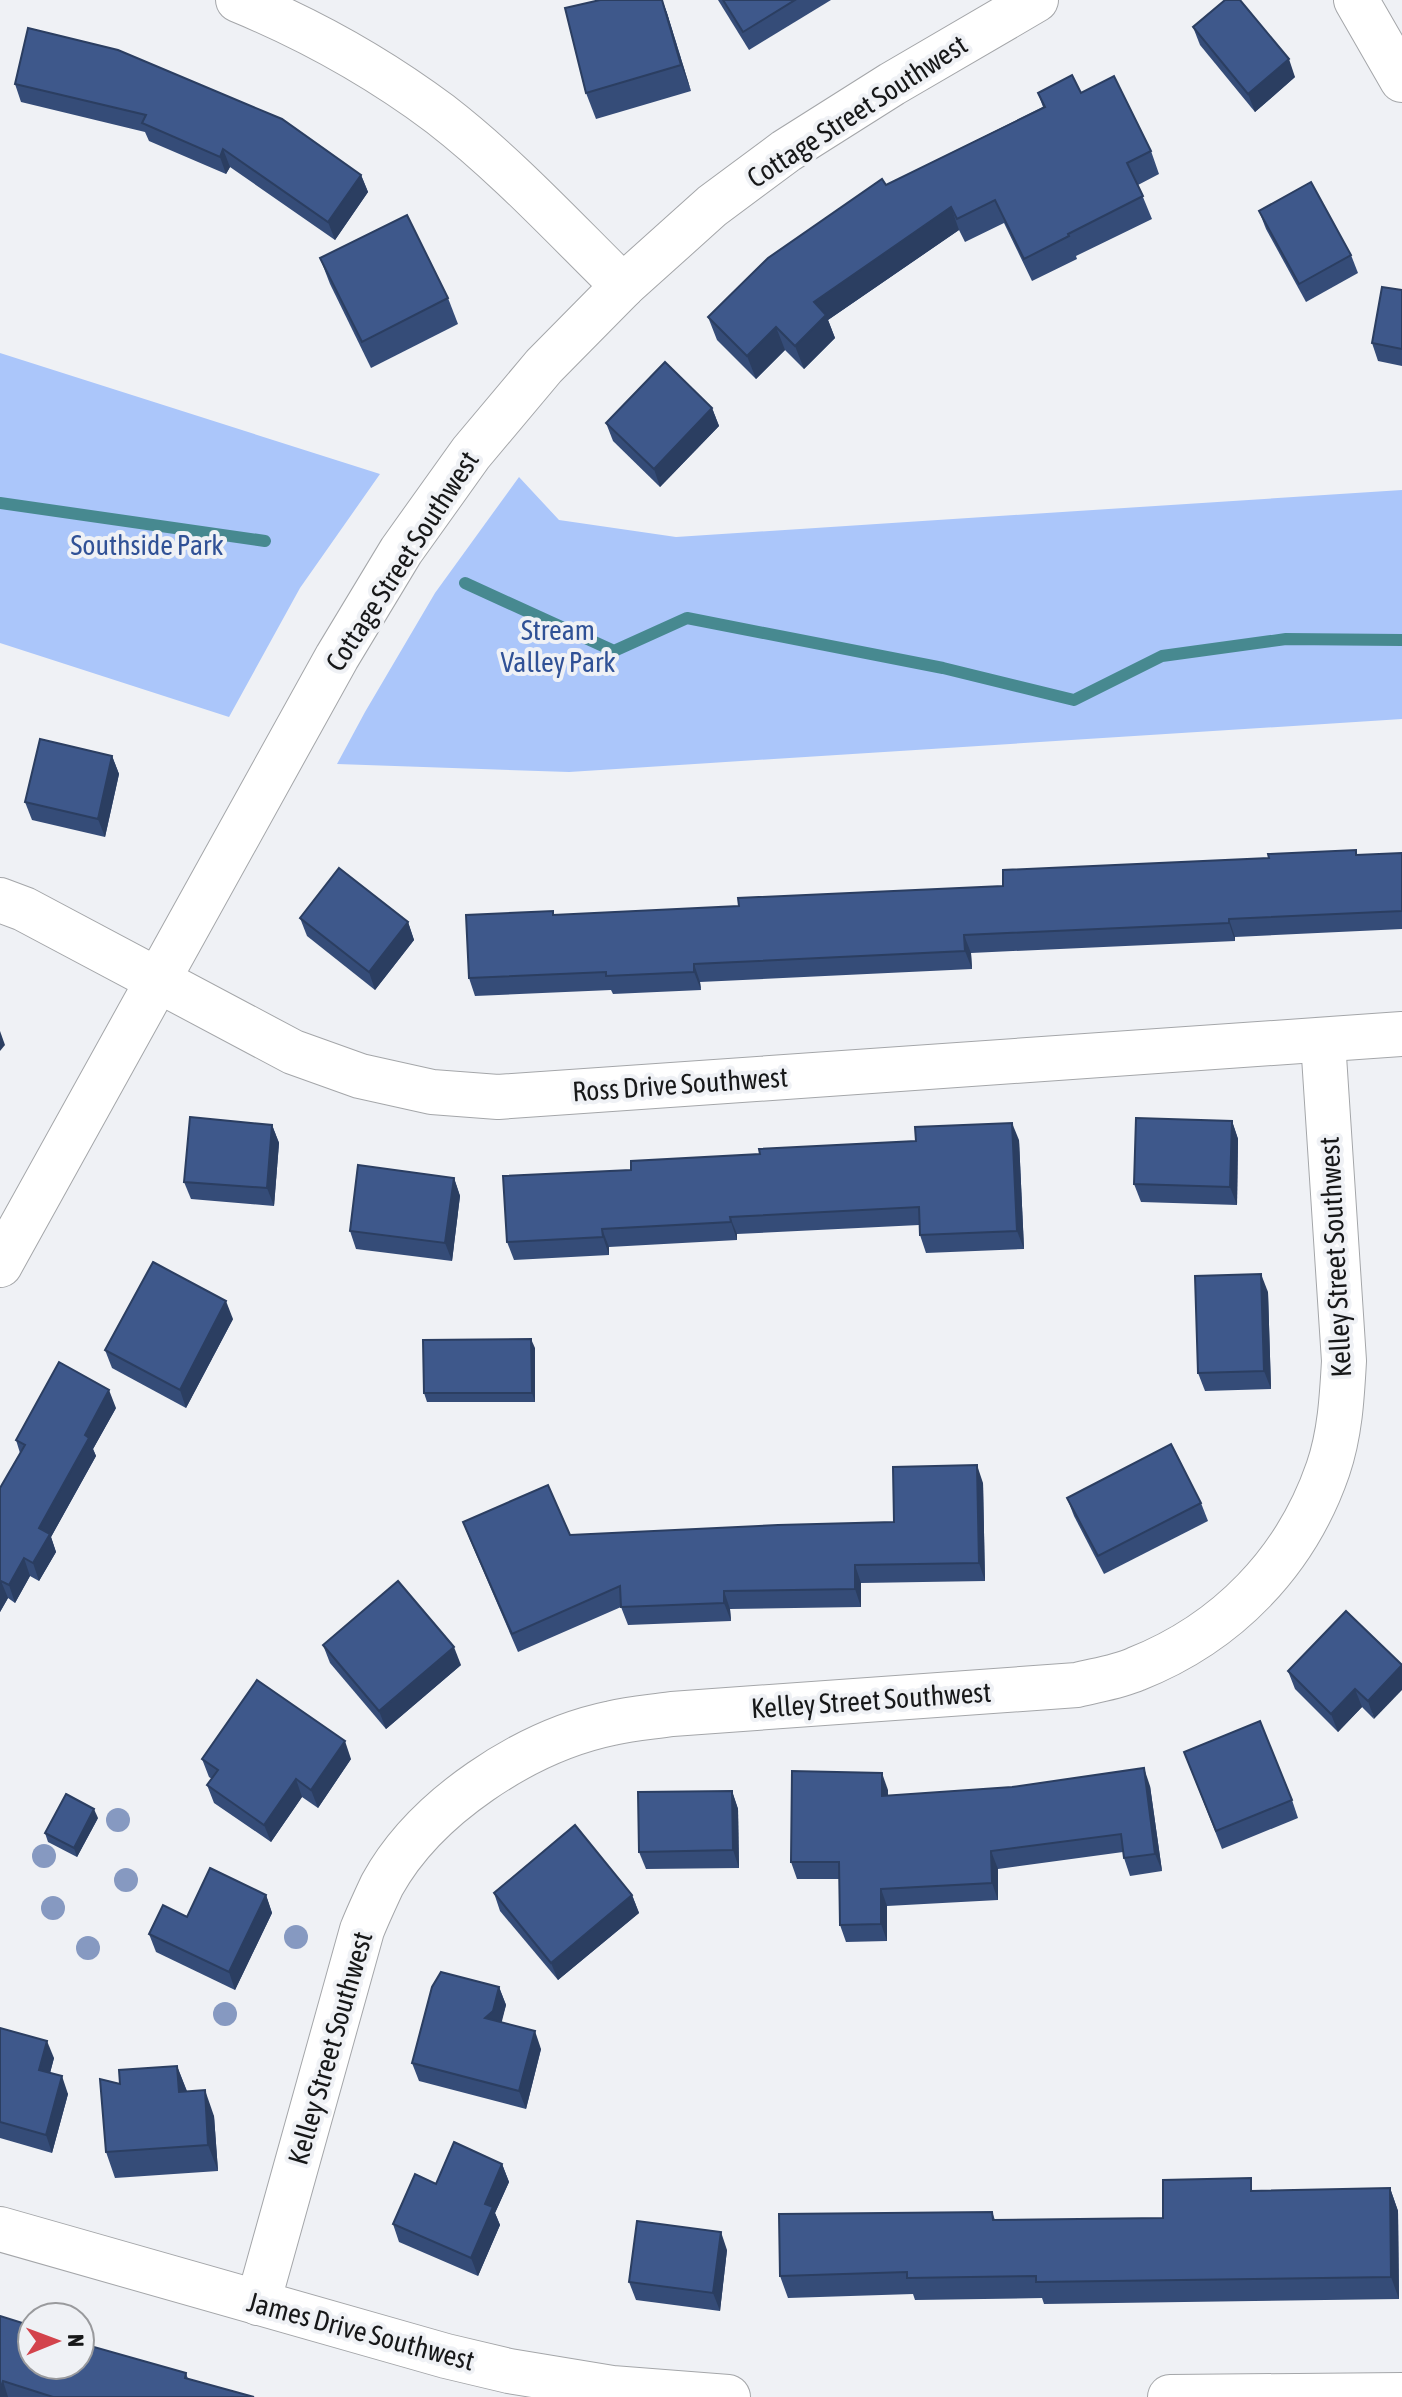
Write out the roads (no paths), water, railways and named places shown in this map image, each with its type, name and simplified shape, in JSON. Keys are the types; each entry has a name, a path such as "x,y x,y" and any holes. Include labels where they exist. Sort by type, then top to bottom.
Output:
{"street":[{"path":"238,0 294,23 366,63 440,115 507,171 623,286"},
{"name":"Cottage Street Southwest","path":"0,1265 337,657 401,551 471,453 544,366 623,286 712,206 786,151 892,84 1036,0"},
{"path":"1356,0 1402,80"},
{"name":"Ross Drive Southwest","path":"0,900 24,909 293,1052 360,1076 432,1092 498,1097 1402,1034"},
{"name":"Kelley Street Southwest","path":"258,2303 362,1930 383,1884 412,1843 446,1809 494,1772 549,1743 610,1723 672,1714 1077,1685 1120,1674 1181,1648 1228,1617 1283,1559 1308,1518 1329,1467 1341,1412 1344,1361 1323,1041"},
{"name":"James Drive Southwest","path":"0,2229 446,2356 509,2371 612,2388 728,2397"},
{"path":"1170,2397 1402,2395"}],"waterway":[{"path":"0,503 265,541"},
{"path":"465,583 614,651 687,618 943,668 1074,700 1162,656 1286,639 1402,640"}],"park label":[{"name":"Southside Park","path":"147,545"},
{"name":"Stream Valley Park","path":"558,646"}]}
